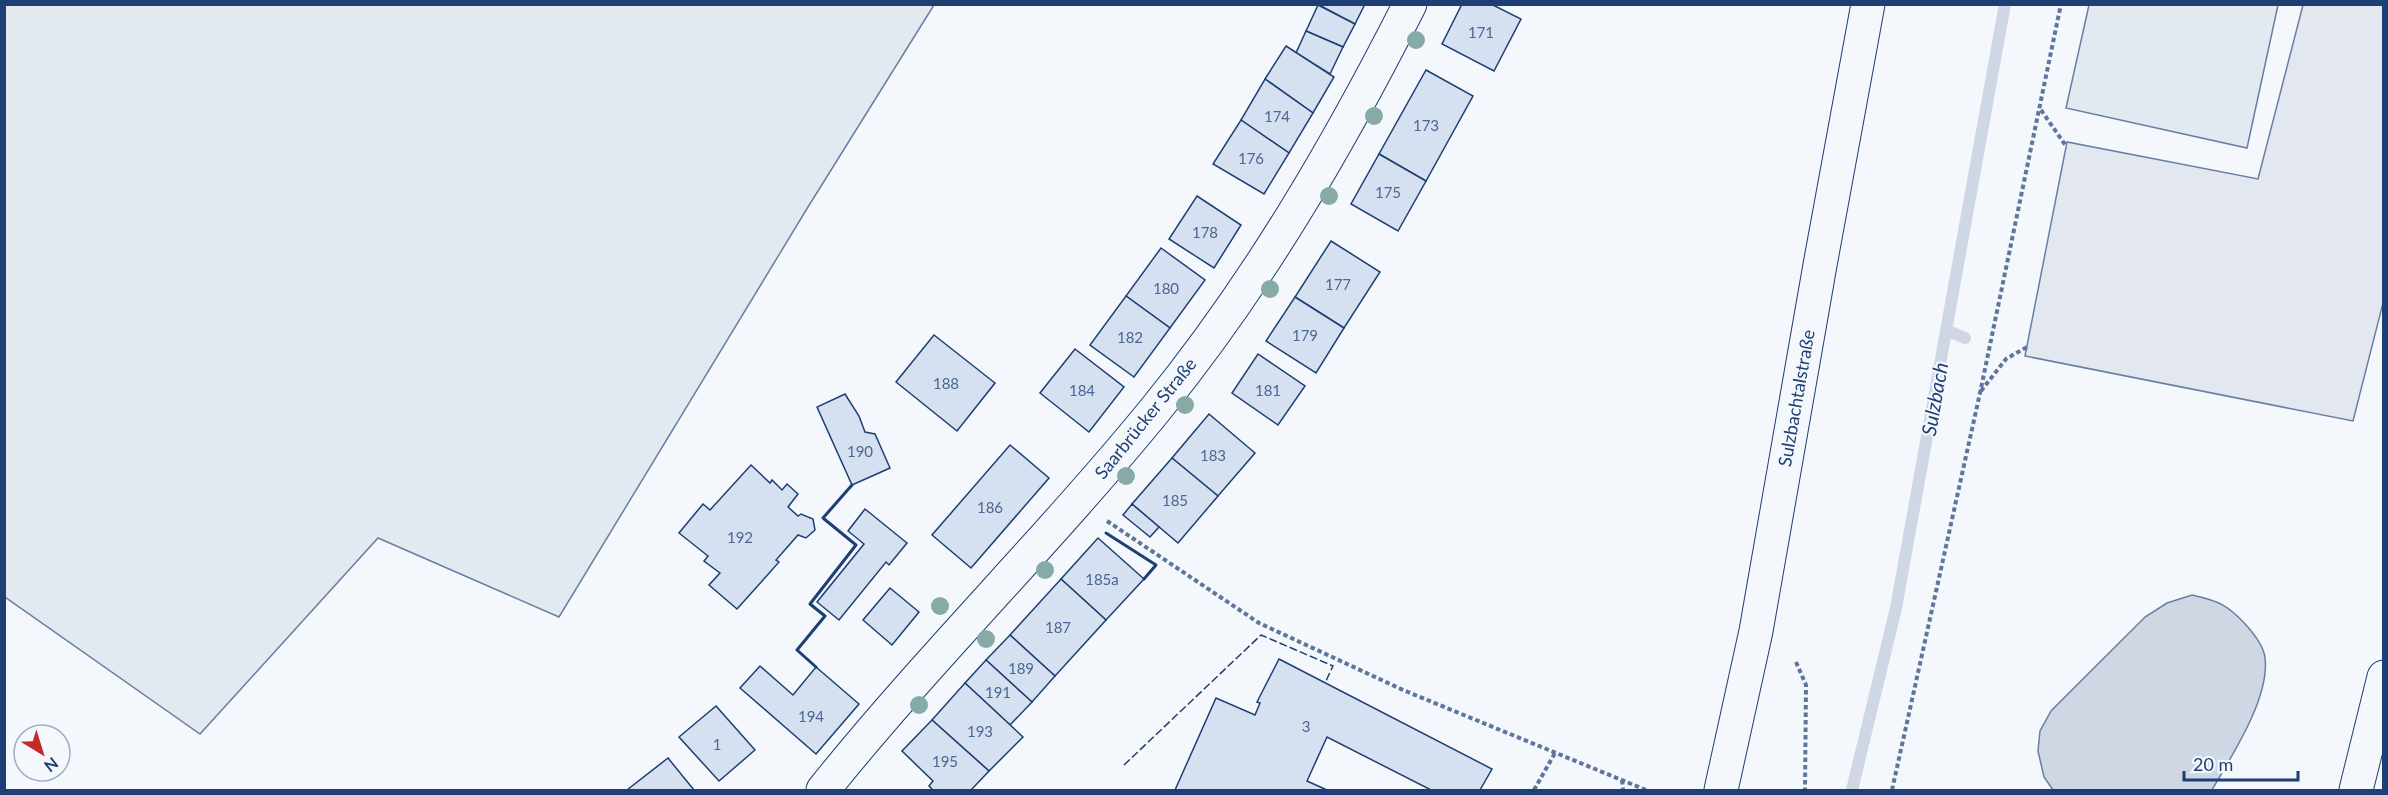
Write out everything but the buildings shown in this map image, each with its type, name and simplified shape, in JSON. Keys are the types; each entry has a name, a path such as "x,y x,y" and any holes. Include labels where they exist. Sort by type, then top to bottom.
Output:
{"street":[{"name":"Saarbrücker Straße","path":"823,790 848,758 1044,540 1148,418 1241,298 1357,107 1410,4"},
{"name":"Sulzbachtalstraße","path":"1721,790 1756,631 1868,4"},
{"path":"2356,790 2384,677"}],"path":[{"path":"1892,790 1980,393 2041,109 2061,4"},
{"path":"2041,109 2066,146"},
{"path":"1980,393 2006,359 2027,347"},
{"path":"1111,524 1259,623 1403,690 1646,790"},
{"path":"1796,662 1806,685 1805,790"},
{"path":"1534,790 1555,753"},
{"path":"1622,780 1623,790"}],"shaded area":[{"path":"5,4 934,5 808,207 559,617 378,538 200,734 5,597"},
{"path":"2089,5 2278,5 2247,148 2066,108"},
{"path":"2303,5 2383,5 2383,303 2353,421 2025,356 2067,142 2258,179"},
{"path":"2192,595 2216,602 2234,613 2256,637 2265,658 2262,691 2248,727 2212,790 2053,790 2044,777 2038,751 2040,731 2051,711 2145,617 2167,603"}],"waterway":[{"name":"Sulzbach","path":"1852,790 1896,608 2005,4"},
{"path":"1946,330 1965,338"}],"fence":[{"path":"1124,765 1261,635 1333,666 1325,683"}],"wall":[{"path":"816,667 797,650 825,616 810,604 856,545 823,518 852,485"},
{"path":"1106,533 1156,565 1144,579"}]}
